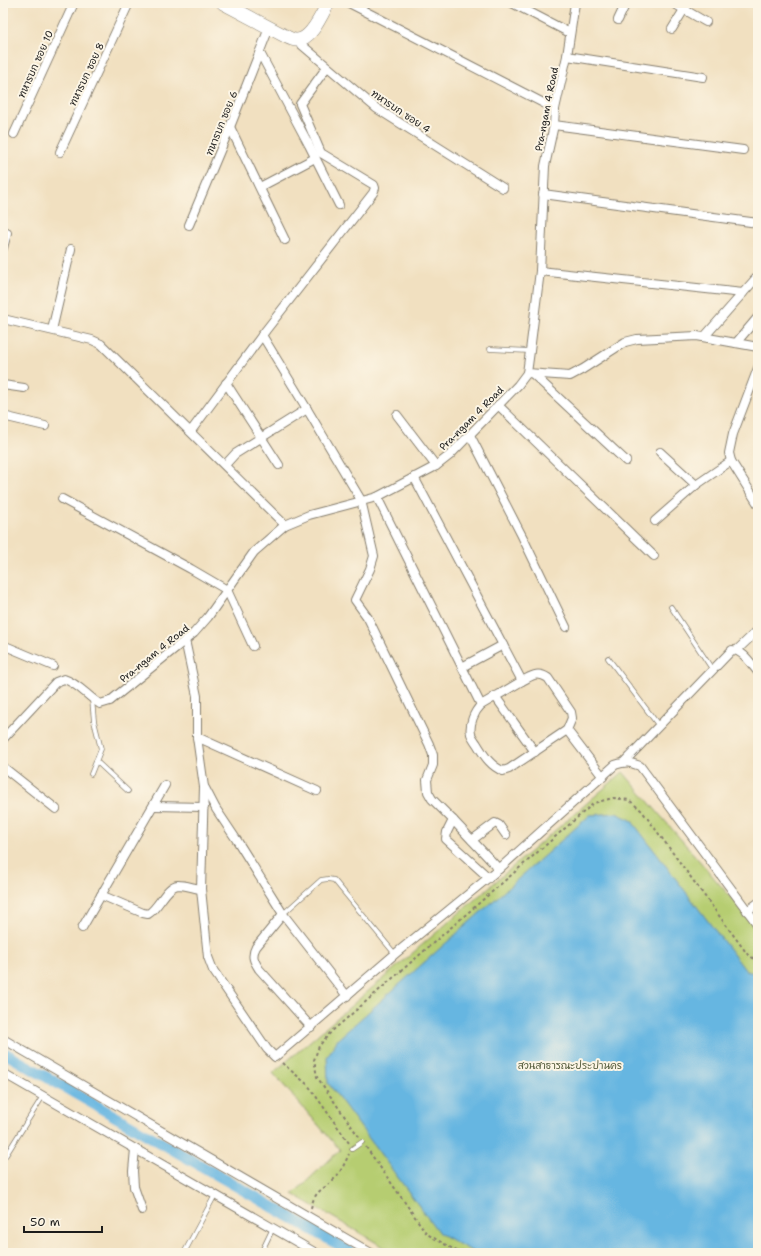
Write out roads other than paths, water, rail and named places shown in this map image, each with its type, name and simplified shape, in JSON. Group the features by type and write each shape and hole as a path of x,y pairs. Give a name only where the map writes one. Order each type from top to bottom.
{"main road":[{"path":"223,3 269,28 296,40 302,39 308,35 328,3"}],"street":[{"name":"ทหารบก ซอย 10","path":"14,134 74,3"},
{"name":"ทหารบก ซอย 8","path":"60,152 129,3"},
{"path":"348,3 556,110"},
{"path":"512,3 570,33"},
{"name":"Pra-ngam 4 Road","path":"92,700 100,704 110,701 194,633 208,617 254,552 285,525 309,515 377,497 436,466 450,455 530,374 530,352 540,271 545,166 567,56 574,3"},
{"path":"618,20 626,3"},
{"path":"673,3 686,6 706,22"},
{"path":"672,29 686,6"},
{"name":"ทหารบก ซอย 6","path":"189,224 230,127 269,28"},
{"name":"ทหารบก ซอย 4","path":"296,40 376,108 504,188"},
{"path":"260,53 339,205"},
{"path":"567,56 703,77"},
{"path":"191,431 262,336 360,212 375,188 374,185 322,153 300,104 327,67"},
{"path":"554,125 743,150"},
{"path":"230,127 285,240"},
{"path":"260,187 315,158"},
{"path":"543,194 758,223"},
{"path":"3,248 7,234"},
{"path":"52,330 71,249"},
{"path":"540,271 743,293"},
{"path":"705,336 758,276"},
{"path":"736,343 758,317"},
{"path":"3,319 92,340 100,344 191,431 285,525"},
{"path":"262,336 361,500 374,556 370,569 355,600 368,618 429,744 433,755 433,765 427,780 428,792 432,799 454,820 499,869"},
{"path":"530,374 570,376 625,342 637,339 705,336 758,347"},
{"path":"758,368 733,434 730,453 731,461 758,504"},
{"path":"530,374 626,461"},
{"path":"226,383 279,465"},
{"path":"3,384 24,388"},
{"path":"498,405 654,556"},
{"path":"225,466 235,454 307,409"},
{"path":"397,415 436,466"},
{"path":"3,416 45,426"},
{"path":"470,435 522,536 566,627"},
{"path":"660,452 696,485"},
{"path":"655,521 696,485 731,461"},
{"path":"414,478 522,681"},
{"path":"377,497 481,705"},
{"path":"62,499 192,568 227,590 253,646"},
{"path":"624,762 712,669 732,650 737,650 758,630"},
{"path":"185,640 197,696 198,737 204,787 201,889 208,957 213,970 267,1048 275,1057 395,954 489,878 615,765 624,762 640,766 758,925"},
{"path":"3,645 53,666"},
{"path":"462,667 503,645"},
{"path":"737,650 758,672"},
{"path":"534,674 542,674 548,678 570,712 572,718 567,730 509,769 503,771 493,766 487,760 471,735 474,714 481,705 495,696 534,674"},
{"path":"3,739 56,682 64,679 70,680 92,700"},
{"path":"495,696 535,752"},
{"path":"567,730 603,777"},
{"path":"198,737 317,791"},
{"path":"3,767 56,809"},
{"path":"82,928 165,785"},
{"path":"204,787 216,809 282,914 294,927 347,996"},
{"path":"154,806 204,807"},
{"path":"454,820 447,832 446,839 489,878"},
{"path":"472,840 495,822 506,835"},
{"path":"101,895 148,914 153,911 172,887 178,885 201,889"},
{"path":"748,910 758,903"},
{"path":"282,914 256,947 253,952 254,960 259,969 311,1027"},
{"path":"3,1039 371,1253"},
{"path":"3,1073 316,1253"},
{"path":"135,1149 133,1171 134,1187 142,1210"}],"lane":[{"path":"490,349 530,352"},
{"path":"671,607 712,669"},
{"path":"608,658 658,726"},
{"path":"91,774 101,749 94,721 92,700"},
{"path":"96,761 128,791"},
{"path":"282,914 321,880 334,880 395,954"},
{"path":"3,1158 43,1096"},
{"path":"352,1149 362,1142"},
{"path":"184,1253 215,1195"},
{"path":"261,1253 273,1228"}],"water":[{"name":"สวนสาธารณะประปานคร","path":"616,813 631,820 746,971 758,974 758,1253 475,1253 439,1233 328,1083 327,1057 338,1039 590,815"}],"waterway":[{"path":"3,1052 353,1253"}]}
